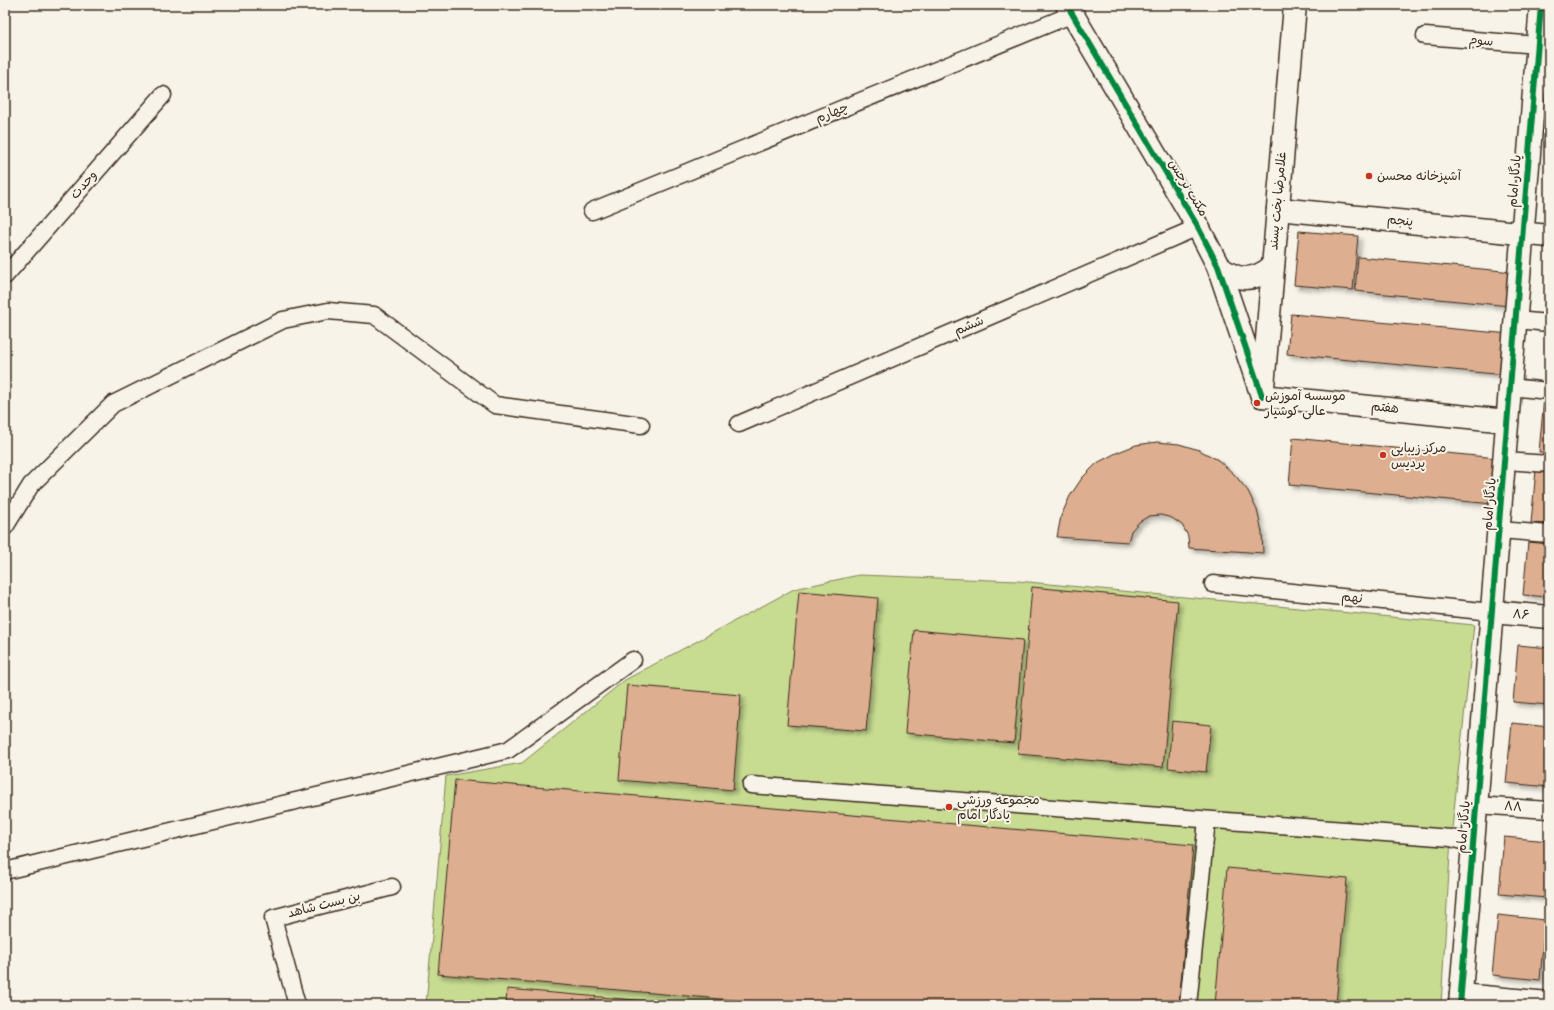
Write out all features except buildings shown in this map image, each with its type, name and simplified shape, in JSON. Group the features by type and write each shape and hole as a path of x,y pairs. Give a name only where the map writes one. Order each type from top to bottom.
{"street":[{"name":"غلامرضا بخت پسند","path":"1262,396 1295,5"},
{"name":"یادگار امام","path":"1461,1000 1522,233 1543,46 1541,5"},
{"name":"مکتب نرجس","path":"1070,10 1198,227 1218,266 1262,396"},
{"name":"پنجم","path":"1278,209 1549,236"},
{"path":"1218,266 1226,273 1246,279 1265,273 1273,266"},
{"name":"هفتم","path":"1262,396 1507,421"},
{"name":"۸۶","path":"1492,612 1549,617"},
{"path":"1461,1000 1549,1003"}],"lane":[{"name":"چهارم","path":"592,211 1070,10"},
{"name":"سوم","path":"1425,36 1543,46"},
{"name":"وحدت","path":"5,276 163,95"},
{"name":"ششم","path":"739,424 1198,227"},
{"path":"5,527 31,485 113,404 283,320 328,311 374,315 495,405 641,425"},
{"path":"1516,320 1549,323"},
{"path":"1510,387 1549,391"},
{"path":"1504,461 1549,464"},
{"path":"1498,530 1549,534"},
{"name":"نهم","path":"1213,584 1492,612"},
{"path":"5,871 508,750 634,660"},
{"path":"751,785 1452,838 1473,844"},
{"name":"۸۸","path":"1477,805 1549,810"},
{"path":"1188,1005 1207,820"},
{"name":"بن بست شاهد","path":"297,1005 273,918 392,887"}],"green space":[{"name":"مجموعه ورزشی یادگار امام","path":"859,575 1018,581 1474,625 1451,838 1441,1005 426,1005 446,776 522,763 625,680 794,589"}],"cycle path":[{"path":"1067,5 1198,227 1218,266 1262,396"},
{"path":"1460,1005 1541,5"}],"place":[{"name":"آشپزخانه محسن","path":"1369,176"},
{"name":"موسسه آموزش عالی کوشیار","path":"1257,403"},
{"name":"مرکز زیبایی پردیس","path":"1383,455"},
{"name":"مجموعه ورزشی یادگار امام","path":"949,807"}]}
